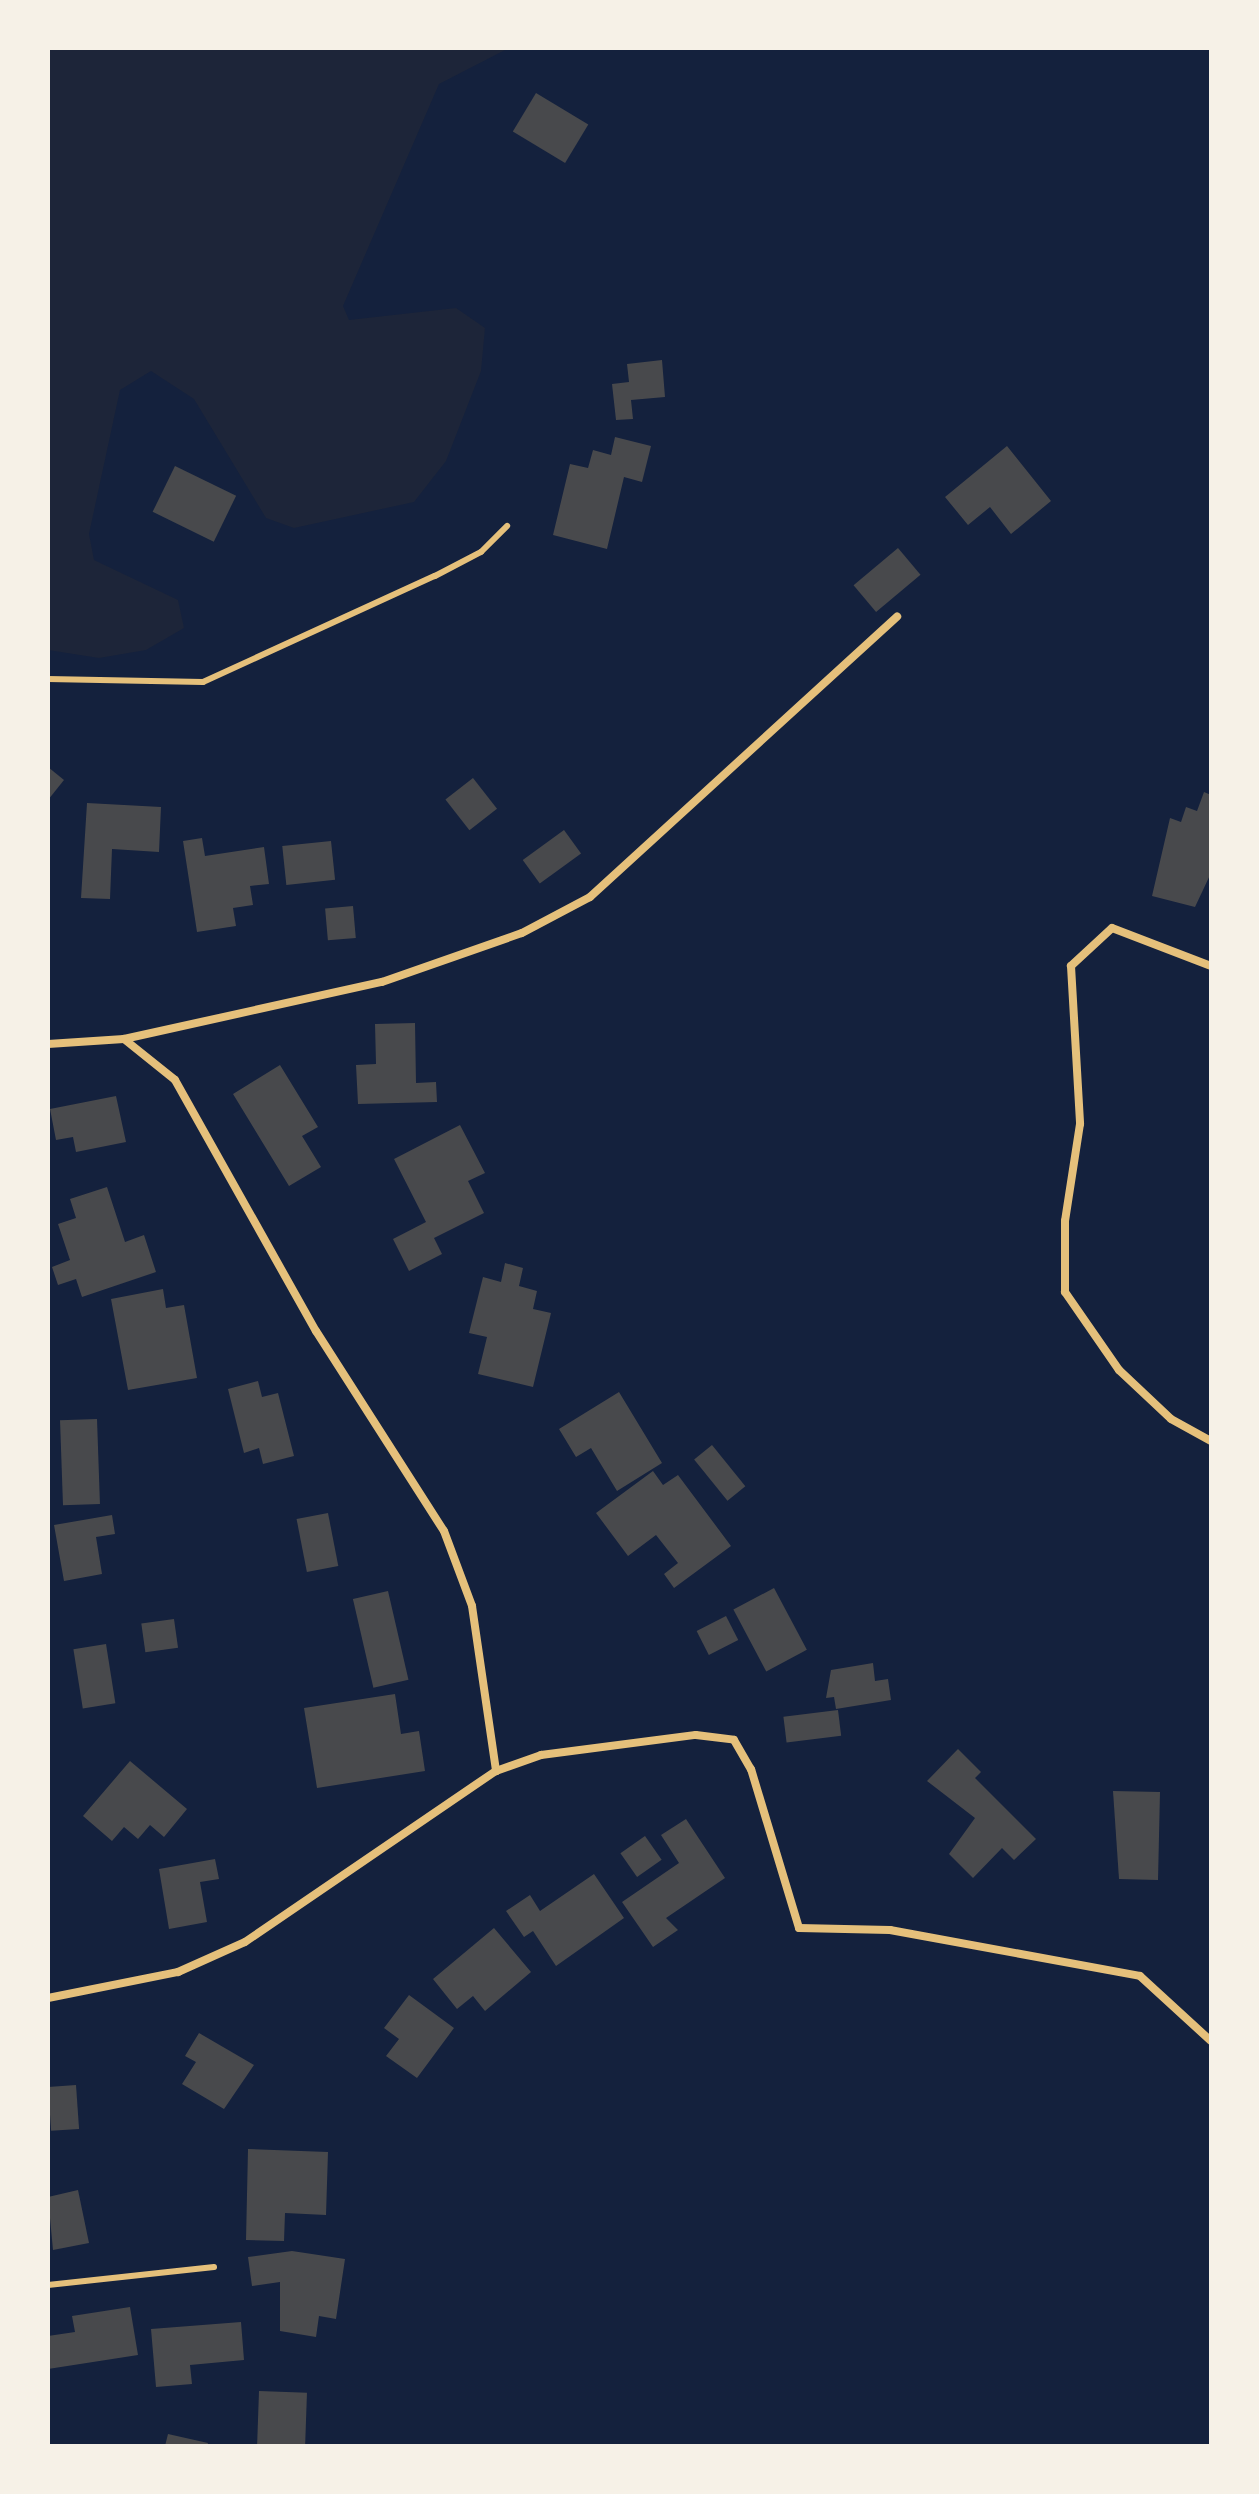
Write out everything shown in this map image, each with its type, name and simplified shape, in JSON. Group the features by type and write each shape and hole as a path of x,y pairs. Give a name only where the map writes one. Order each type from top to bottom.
{"street":[{"path":"48,1044 124,1039 428,969 590,897 897,617"},
{"path":"1211,966 1112,928 1071,966 1080,1124 1065,1221 1065,1292 1119,1370 1171,1419 1211,1441"},
{"path":"124,1039 175,1080 316,1331 444,1531 472,1606 496,1771"},
{"path":"48,1998 178,1972 245,1942 496,1771 607,1744 696,1735 734,1740 751,1769 790,1918 799,1928 890,1930 1140,1976 1211,2041"}],"lane":[{"path":"48,679 203,682 458,564 507,526"},
{"path":"48,2285 214,2267"}],"shaded area":[{"path":"48,48 509,48 439,84 343,306 349,320 456,308 485,328 481,371 446,461 414,502 294,528 266,518 194,399 151,371 120,390 89,534 94,560 178,600 184,628 146,650 99,658 48,650"}],"building":[{"path":"536,93 588,124 565,163 513,132"},
{"path":"662,360 665,397 631,400 633,419 616,420 612,384 629,382 627,364"},
{"path":"615,437 651,446 642,482 624,477 607,549 553,535 570,464 588,468 593,450 611,455"},
{"path":"1007,446 1051,501 1011,534 990,507 968,525 945,497"},
{"path":"175,466 236,496 214,542 153,512"},
{"path":"898,548 920,575 876,612 854,585"},
{"path":"48,767 64,780 48,800"},
{"path":"473,778 497,809 469,830 445,800"},
{"path":"1204,792 1211,795 1211,873 1195,907 1152,896 1170,818 1181,822 1186,807 1197,811"},
{"path":"87,803 161,807 159,852 112,849 110,899 81,898"},
{"path":"564,830 581,853 540,883 523,860"},
{"path":"202,838 205,856 264,847 269,884 250,886 253,905 233,908 236,926 197,932 183,841"},
{"path":"331,841 335,880 286,885 282,846"},
{"path":"353,906 356,938 328,940 325,908"},
{"path":"415,1023 416,1083 436,1082 437,1102 358,1104 356,1065 376,1064 375,1024"},
{"path":"280,1065 318,1127 302,1136 321,1167 289,1186 233,1094"},
{"path":"116,1096 126,1142 76,1152 73,1137 56,1140 50,1109"},
{"path":"460,1125 485,1173 468,1181 484,1213 434,1238 442,1254 409,1271 393,1239 426,1222 394,1159"},
{"path":"107,1187 125,1242 144,1235 156,1272 82,1297 76,1279 58,1285 52,1267 70,1260 58,1224 76,1218 70,1199"},
{"path":"505,1263 523,1268 519,1286 537,1291 533,1309 551,1313 533,1387 478,1374 487,1337 469,1333 483,1277 501,1282"},
{"path":"163,1289 166,1308 184,1305 197,1378 128,1390 111,1299"},
{"path":"258,1381 262,1397 278,1393 294,1456 263,1464 259,1448 244,1453 228,1389"},
{"path":"619,1392 662,1463 617,1491 591,1448 576,1457 559,1429"},
{"path":"97,1419 100,1504 63,1505 60,1420"},
{"path":"712,1445 745,1486 727,1501 694,1459"},
{"path":"653,1471 663,1485 678,1475 731,1546 674,1588 664,1574 678,1563 656,1535 628,1556 596,1513"},
{"path":"328,1513 338,1566 307,1572 297,1519"},
{"path":"112,1515 115,1534 96,1537 102,1574 64,1581 54,1525"},
{"path":"774,1588 807,1650 766,1671 733,1610"},
{"path":"388,1591 408,1680 373,1688 353,1599"},
{"path":"726,1616 738,1640 709,1655 697,1631"},
{"path":"174,1619 178,1648 145,1652 141,1624"},
{"path":"106,1644 115,1703 83,1708 73,1649"},
{"path":"873,1663 875,1681 888,1679 891,1700 836,1709 834,1697 826,1698 831,1670"},
{"path":"395,1694 401,1734 419,1731 425,1771 317,1788 304,1708"},
{"path":"838,1710 841,1736 787,1743 783,1717"},
{"path":"958,1749 981,1772 975,1778 1036,1839 1014,1860 1002,1848 973,1878 949,1854 975,1818 927,1781"},
{"path":"130,1761 187,1809 164,1837 150,1825 138,1839 124,1827 112,1841 83,1816"},
{"path":"1113,1791 1160,1792 1158,1880 1119,1879"},
{"path":"686,1819 725,1878 666,1918 678,1930 653,1947 622,1902 679,1863 661,1835"},
{"path":"645,1836 662,1860 637,1877 620,1853"},
{"path":"215,1859 219,1879 200,1882 207,1922 169,1929 159,1869"},
{"path":"594,1874 624,1918 556,1966 533,1931 524,1937 506,1911 530,1895 540,1911"},
{"path":"494,1928 531,1972 485,2011 473,1996 457,2009 433,1979"},
{"path":"409,1995 454,2028 417,2078 386,2056 399,2039 384,2028"},
{"path":"199,2033 254,2065 224,2109 182,2084 196,2062 185,2056"},
{"path":"76,2085 79,2129 51,2131 48,2087"},
{"path":"248,2149 328,2152 326,2215 285,2213 284,2241 246,2240"},
{"path":"78,2190 89,2243 53,2250 48,2197"},
{"path":"292,2251 345,2259 336,2319 319,2316 316,2337 280,2331 280,2282 252,2286 248,2257"},
{"path":"130,2307 138,2355 48,2369 48,2336 75,2332 72,2316"},
{"path":"241,2322 244,2360 190,2365 192,2384 156,2387 151,2329"},
{"path":"259,2391 307,2393 305,2446 257,2446"},
{"path":"168,2434 208,2443 207,2446 165,2446"}]}
